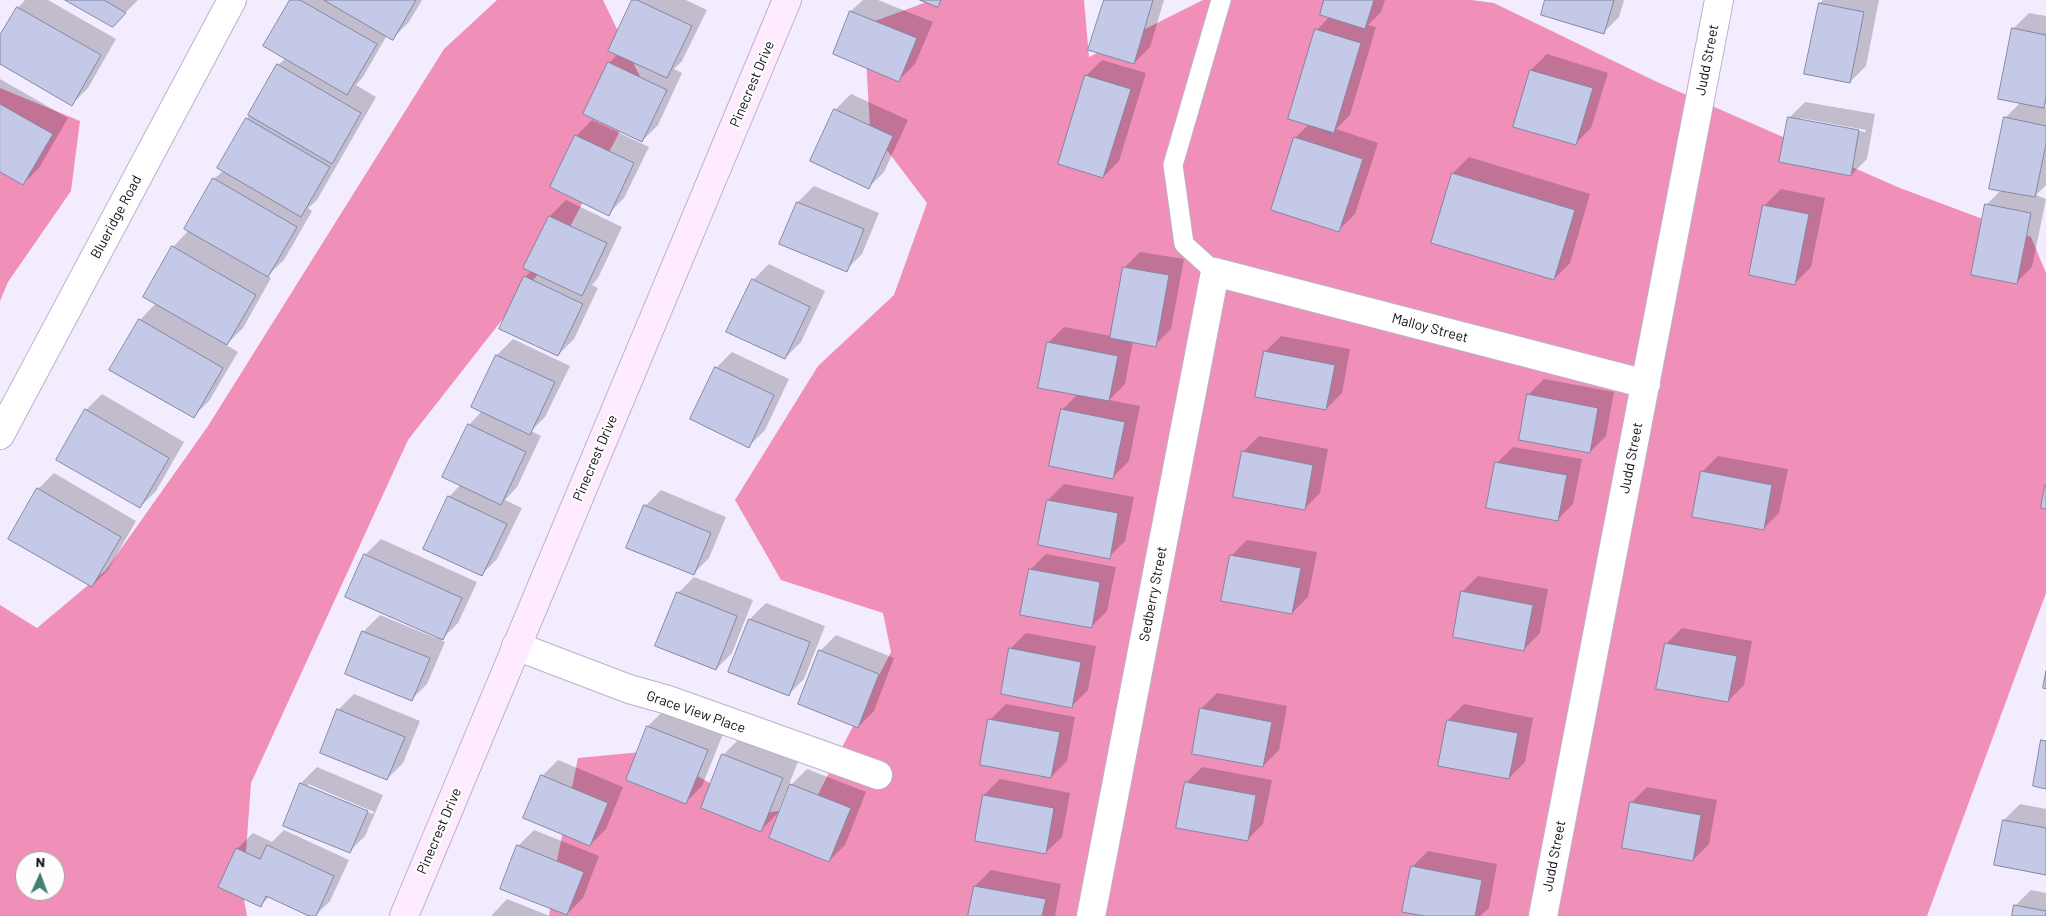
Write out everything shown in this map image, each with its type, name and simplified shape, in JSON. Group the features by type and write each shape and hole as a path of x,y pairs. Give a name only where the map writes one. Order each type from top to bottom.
{"street":[{"name":"Blueridge Road","path":"0,435 232,0"},
{"name":"Pinecrest Drive","path":"404,916 787,0"},
{"name":"Judd Street","path":"1543,916 1719,0"},
{"name":"Malloy Street","path":"1215,272 1646,384"},
{"name":"Sedberry Street","path":"1091,916 1215,272"},
{"name":"Grace View Place","path":"516,646 629,690 668,700 878,775"}],"lane":[{"path":"1215,272 1184,244 1173,165 1221,0"}],"shaded area":[{"path":"497,0 603,0 644,85 560,246 408,440 251,783 243,894 247,916 0,916 0,605 37,628 106,570 208,426 444,49"},
{"path":"925,0 1084,0 1089,57 1203,0 1471,0 1494,3 1657,82 1900,188 2031,237 2046,273 2046,593 1927,916 549,916 554,875 578,758 652,751 710,783 758,814 812,806 891,652 883,613 781,580 735,500 818,366 894,295 927,203 870,128 864,25 924,3"},
{"path":"0,88 80,121 71,191 8,282 0,301"}],"building":[{"path":"65,0 104,0 126,13 113,27"},
{"path":"290,0 300,0 377,44 347,95 263,46"},
{"path":"324,0 416,0 393,40"},
{"path":"632,0 637,0 692,26 667,78 608,51"},
{"path":"920,0 941,0 938,7"},
{"path":"1104,0 1153,0 1134,64 1088,50"},
{"path":"1324,0 1374,0 1365,29 1320,15"},
{"path":"1545,0 1614,0 1604,34 1541,15"},
{"path":"1819,3 1864,12 1850,83 1804,74"},
{"path":"17,7 101,55 72,106 0,64 0,35"},
{"path":"850,11 917,38 899,82 833,54"},
{"path":"2012,28 2046,35 2046,97 2044,108 1998,99"},
{"path":"1315,29 1361,43 1334,133 1288,119"},
{"path":"608,62 667,90 642,142 583,114"},
{"path":"277,64 361,113 332,164 248,115"},
{"path":"1530,70 1593,88 1576,145 1513,127"},
{"path":"1085,75 1131,89 1103,178 1058,164"},
{"path":"0,104 53,134 23,185 0,172"},
{"path":"834,109 893,136 869,189 810,161"},
{"path":"1788,117 1859,130 1851,176 1779,162"},
{"path":"2004,117 2046,126 2046,144 2035,197 1989,189"},
{"path":"246,118 330,167 301,217 217,168"},
{"path":"575,135 634,163 609,216 550,187"},
{"path":"1294,137 1363,159 1339,232 1271,210"},
{"path":"1452,173 1575,210 1554,280 1431,243"},
{"path":"213,178 297,227 268,277 184,229"},
{"path":"797,202 864,229 847,272 779,244"},
{"path":"1985,204 2031,213 2017,284 1971,275"},
{"path":"1763,205 1809,214 1795,285 1749,275"},
{"path":"549,216 607,243 582,296 523,268"},
{"path":"172,246 256,295 227,345 143,297"},
{"path":"1123,267 1169,275 1156,347 1110,338"},
{"path":"524,276 583,304 558,356 499,329"},
{"path":"752,279 810,307 785,359 726,332"},
{"path":"139,319 223,368 194,418 109,370"},
{"path":"1047,342 1118,356 1109,401 1038,388"},
{"path":"1264,351 1335,365 1326,410 1255,397"},
{"path":"496,355 555,382 530,435 471,407"},
{"path":"715,367 774,395 749,448 690,419"},
{"path":"1527,394 1598,408 1590,453 1519,440"},
{"path":"85,409 169,458 140,508 56,460"},
{"path":"1061,409 1125,422 1113,479 1049,466"},
{"path":"468,424 526,452 501,505 442,477"},
{"path":"1242,451 1313,465 1305,510 1233,497"},
{"path":"1495,462 1567,475 1558,521 1486,508"},
{"path":"1701,471 1772,485 1764,530 1692,517"},
{"path":"2046,485 2046,509 2041,508"},
{"path":"37,488 121,537 92,587 8,539"},
{"path":"448,496 507,524 482,576 423,549"},
{"path":"1047,500 1118,513 1110,559 1038,545"},
{"path":"644,505 711,533 694,575 626,548"},
{"path":"364,554 462,598 443,640 345,597"},
{"path":"1230,555 1301,568 1292,614 1221,601"},
{"path":"1029,569 1100,582 1092,628 1020,615"},
{"path":"1461,591 1533,605 1524,651 1453,637"},
{"path":"677,592 737,616 716,670 655,646"},
{"path":"749,619 810,642 789,696 728,672"},
{"path":"362,631 430,658 412,701 345,674"},
{"path":"1665,643 1737,656 1728,702 1656,689"},
{"path":"1009,648 1081,662 1072,708 1001,694"},
{"path":"819,650 879,674 858,728 798,704"},
{"path":"2046,671 2046,689 2043,688"},
{"path":"1200,708 1272,722 1263,767 1192,754"},
{"path":"337,709 405,737 387,780 320,753"},
{"path":"988,719 1060,732 1051,778 980,765"},
{"path":"1447,720 1518,733 1509,779 1438,766"},
{"path":"647,726 708,750 686,804 626,780"},
{"path":"2041,740 2046,741 2046,789 2033,786"},
{"path":"722,754 783,778 761,832 701,808"},
{"path":"541,775 608,803 590,846 523,818"},
{"path":"1185,782 1256,795 1248,841 1176,828"},
{"path":"300,783 368,811 350,853 283,826"},
{"path":"790,784 851,808 829,862 769,838"},
{"path":"983,795 1054,808 1046,854 975,841"},
{"path":"1630,802 1701,815 1693,861 1622,848"},
{"path":"2003,820 2046,828 2046,875 1994,865"},
{"path":"267,845 334,876 316,916 309,916 266,896 261,907 218,887 236,848 260,859"},
{"path":"517,845 584,872 567,915 500,889"},
{"path":"1411,866 1482,880 1475,916 1424,916 1402,912"},
{"path":"974,886 1046,899 1042,916 968,916"},
{"path":"2014,905 2046,911 2046,916 2012,916"}]}
